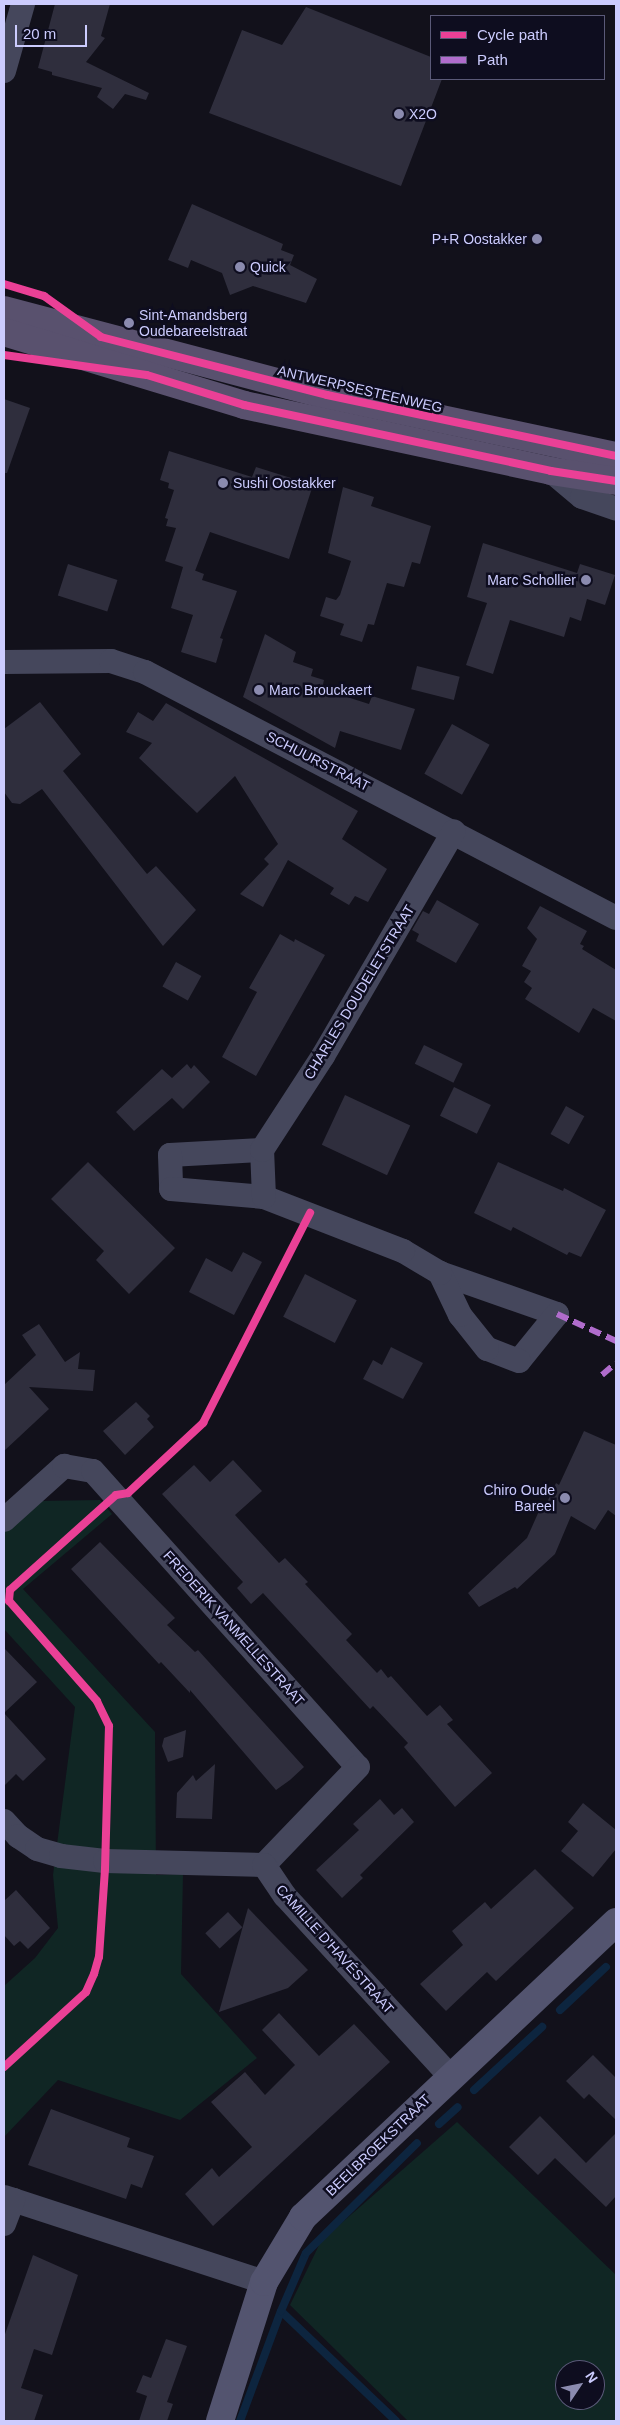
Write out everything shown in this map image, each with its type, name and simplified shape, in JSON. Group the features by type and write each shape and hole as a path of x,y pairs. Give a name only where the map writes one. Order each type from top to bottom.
{"main road":[{"name":"ANTWERPSESTEENWEG","path":"4,310 319,393 616,456"},
{"path":"4,332 244,405 551,471 616,480"}],"street":[{"path":"4,71 23,4"},
{"path":"551,471 582,497 616,509"},
{"name":"SCHUURSTRAAT","path":"4,662 111,661 145,672 454,831 616,918"},
{"name":"CHARLES DOUDELETSTRAAT","path":"262,1150 323,1056 454,831"},
{"path":"264,1197 262,1150 170,1155 171,1189 264,1197 403,1251 440,1273 557,1314 519,1361 487,1349 460,1314 440,1273"},
{"name":"FREDERIK VANMELLESTRAAT","path":"4,1520 64,1466 93,1471 358,1767 264,1865"},
{"path":"4,1821 18,1836 37,1849 61,1856 105,1861 264,1865"},
{"name":"CAMILLE D'HAVÉSTRAAT","path":"264,1865 285,1896 450,2076"},
{"name":"BEELBROEKSTRAAT","path":"220,2421 264,2282 303,2217 450,2076 616,1922"},
{"path":"4,2224 8,2198 264,2282"}],"green space":[{"path":"100,1500 112,1514 23,1589 155,1732 156,1875 183,1874 181,1974 257,2058 180,2120 58,2080 4,2137 4,1986 35,1958 58,1928 53,1875 75,1707 4,1629 4,1528 40,1501"},
{"path":"457,2122 616,2275 616,2421 408,2421 290,2305 321,2241"}],"building":[{"path":"55,4 110,4 101,36 105,38 86,62 149,93 146,100 125,94 113,109 97,97 102,88 52,75 52,72 38,68"},
{"path":"306,7 430,57 430,80 442,80 401,186 209,113 242,30 282,45"},
{"path":"192,204 283,244 281,250 294,255 290,265 317,279 306,303 253,286 230,295 222,273 191,260 188,268 168,260"},
{"path":"4,399 30,408 7,473 4,473"},
{"path":"169,451 252,477 256,467 313,485 289,559 210,532 195,571 204,574 202,580 237,591 220,638 223,639 216,663 181,652 193,615 171,608 183,567 165,561 176,528 166,526 168,519 165,518 174,490 168,488 169,483 160,480"},
{"path":"343,487 374,497 371,506 431,526 420,564 412,562 404,587 387,583 374,625 368,624 362,642 340,635 344,624 320,616 326,597 336,600 340,595 351,561 328,553"},
{"path":"483,543 577,573 580,564 615,575 605,605 587,599 581,621 570,617 564,637 510,620 493,674 466,665 487,603 467,597"},
{"path":"68,564 117,580 107,611 58,595"},
{"path":"265,634 296,652 293,662 313,669 311,676 324,680 322,689 369,704 372,696 415,709 401,750 340,731 335,748 243,697"},
{"path":"417,666 460,677 454,700 411,689"},
{"path":"40,702 81,754 63,771 147,874 156,866 196,910 163,946 42,789 20,804 12,803 4,792 4,729"},
{"path":"166,703 358,811 342,839 387,869 368,902 355,896 349,905 330,894 334,888 288,860 263,907 240,894 269,864 264,859 278,844 235,776 197,813 139,758 152,743 126,732 138,712 153,721"},
{"path":"452,724 490,745 462,795 424,774"},
{"path":"437,900 479,924 456,963 416,941 419,934 412,930 423,911 429,914"},
{"path":"540,906 587,931 580,944 584,946 582,949 616,970 616,1021 593,1008 579,1033 525,999 532,988 524,982 531,971 522,966 537,939 527,928"},
{"path":"280,934 294,942 295,939 325,955 256,1076 222,1057 257,992 249,988"},
{"path":"176,962 201,976 188,1001 162,986"},
{"path":"424,1045 463,1064 453,1083 415,1064"},
{"path":"187,1064 191,1069 194,1065 210,1082 183,1109 172,1098 134,1131 116,1112 162,1069 172,1078"},
{"path":"454,1087 491,1105 477,1134 440,1116"},
{"path":"345,1095 410,1125 387,1175 322,1145"},
{"path":"566,1106 584,1116 569,1144 550,1134"},
{"path":"88,1162 175,1248 129,1294 96,1260 104,1251 51,1199"},
{"path":"498,1162 563,1191 564,1188 606,1210 581,1257 569,1252 567,1255 513,1227 511,1231 474,1213"},
{"path":"243,1252 262,1262 234,1315 189,1292 206,1258 232,1272"},
{"path":"305,1274 357,1300 335,1343 283,1317"},
{"path":"39,1324 65,1362 80,1352 78,1369 95,1370 93,1391 29,1387 49,1409 4,1451 4,1385 36,1355 22,1335"},
{"path":"391,1347 423,1363 403,1399 363,1379 373,1360 382,1365"},
{"path":"136,1402 150,1416 147,1419 154,1427 125,1455 103,1431"},
{"name":"Chiro Oude Bareel","path":"584,1431 616,1445 616,1516 608,1510 595,1530 571,1516 555,1554 517,1589 515,1587 479,1607 468,1593 527,1538 539,1511 542,1513 556,1483 559,1485"},
{"path":"233,1460 262,1491 235,1515 279,1563 285,1558 308,1582 305,1584 352,1634 346,1640 377,1673 381,1669 388,1678 391,1676 427,1716 440,1705 453,1720 447,1724 492,1773 455,1807 404,1747 408,1743 373,1706 370,1709 263,1593 251,1604 237,1588 243,1582 162,1494 194,1465 210,1482"},
{"path":"100,1542 175,1618 167,1625 195,1652 198,1650 304,1767 290,1780 276,1790 190,1690 190,1693 161,1662 159,1664 71,1569"},
{"path":"4,1648 37,1682 4,1713"},
{"path":"4,1713 46,1759 23,1781 16,1774 4,1786"},
{"path":"186,1730 183,1757 168,1762 162,1746 164,1738"},
{"path":"215,1764 212,1819 176,1818 177,1793 193,1775 196,1781"},
{"path":"380,1799 394,1815 402,1808 414,1822 360,1875 363,1878 342,1898 316,1870 359,1830 353,1824"},
{"path":"583,1803 616,1830 616,1849 593,1877 561,1851 578,1831 568,1822"},
{"path":"535,1869 574,1908 496,1981 487,1972 446,2011 420,1984 463,1945 452,1931 485,1902 491,1909"},
{"path":"16,1890 50,1928 28,1949 20,1941 14,1946 4,1935 4,1901"},
{"path":"248,1908 308,1970 288,1988 219,2012"},
{"path":"228,1912 242,1927 220,1949 205,1933"},
{"path":"279,2013 319,2056 354,2024 390,2062 213,2226 185,2194 212,2168 219,2177 252,2147 211,2102 245,2072 265,2095 295,2065 262,2030"},
{"path":"593,2055 616,2078 616,2120 589,2094 584,2099 566,2081"},
{"path":"51,2109 130,2138 127,2147 154,2156 142,2188 131,2184 126,2199 28,2165"},
{"path":"540,2116 586,2163 616,2133 616,2196 606,2207 555,2158 538,2175 509,2147"},
{"path":"33,2255 78,2275 52,2355 34,2349 21,2388 43,2395 34,2421 4,2421 4,2337"},
{"path":"166,2339 187,2346 167,2402 173,2404 167,2421 139,2421 147,2396 136,2392 143,2375 151,2378"}],"waterway":[{"path":"560,2010 606,1967"},
{"path":"474,2090 542,2027"},
{"path":"439,2124 458,2107"},
{"path":"396,2421 281,2311 306,2253 417,2143"},
{"path":"240,2421 281,2311"}],"marked path":[{"path":"557,1314 616,1341"},
{"path":"602,1375 616,1363"}],"cycle path":[{"path":"4,284 44,296 101,337 327,395 616,456"},
{"path":"4,355 147,375 244,405 551,471 616,481"},
{"path":"4,2067 86,1992 94,1974 99,1957 105,1869 109,1726 97,1701 9,1601 10,1590 116,1495 128,1493 203,1423 310,1213"}],"place":[{"name":"X2O","path":"399,114"},
{"name":"P+R Oostakker","path":"537,239"},
{"name":"Quick","path":"240,267"},
{"name":"Sint-Amandsberg Oudebareelstraat","path":"129,323"},
{"name":"Sushi Oostakker","path":"223,483"},
{"name":"Marc Schollier","path":"586,580"},
{"name":"Marc Brouckaert","path":"259,690"},
{"name":"Chiro Oude Bareel","path":"565,1498"}]}
